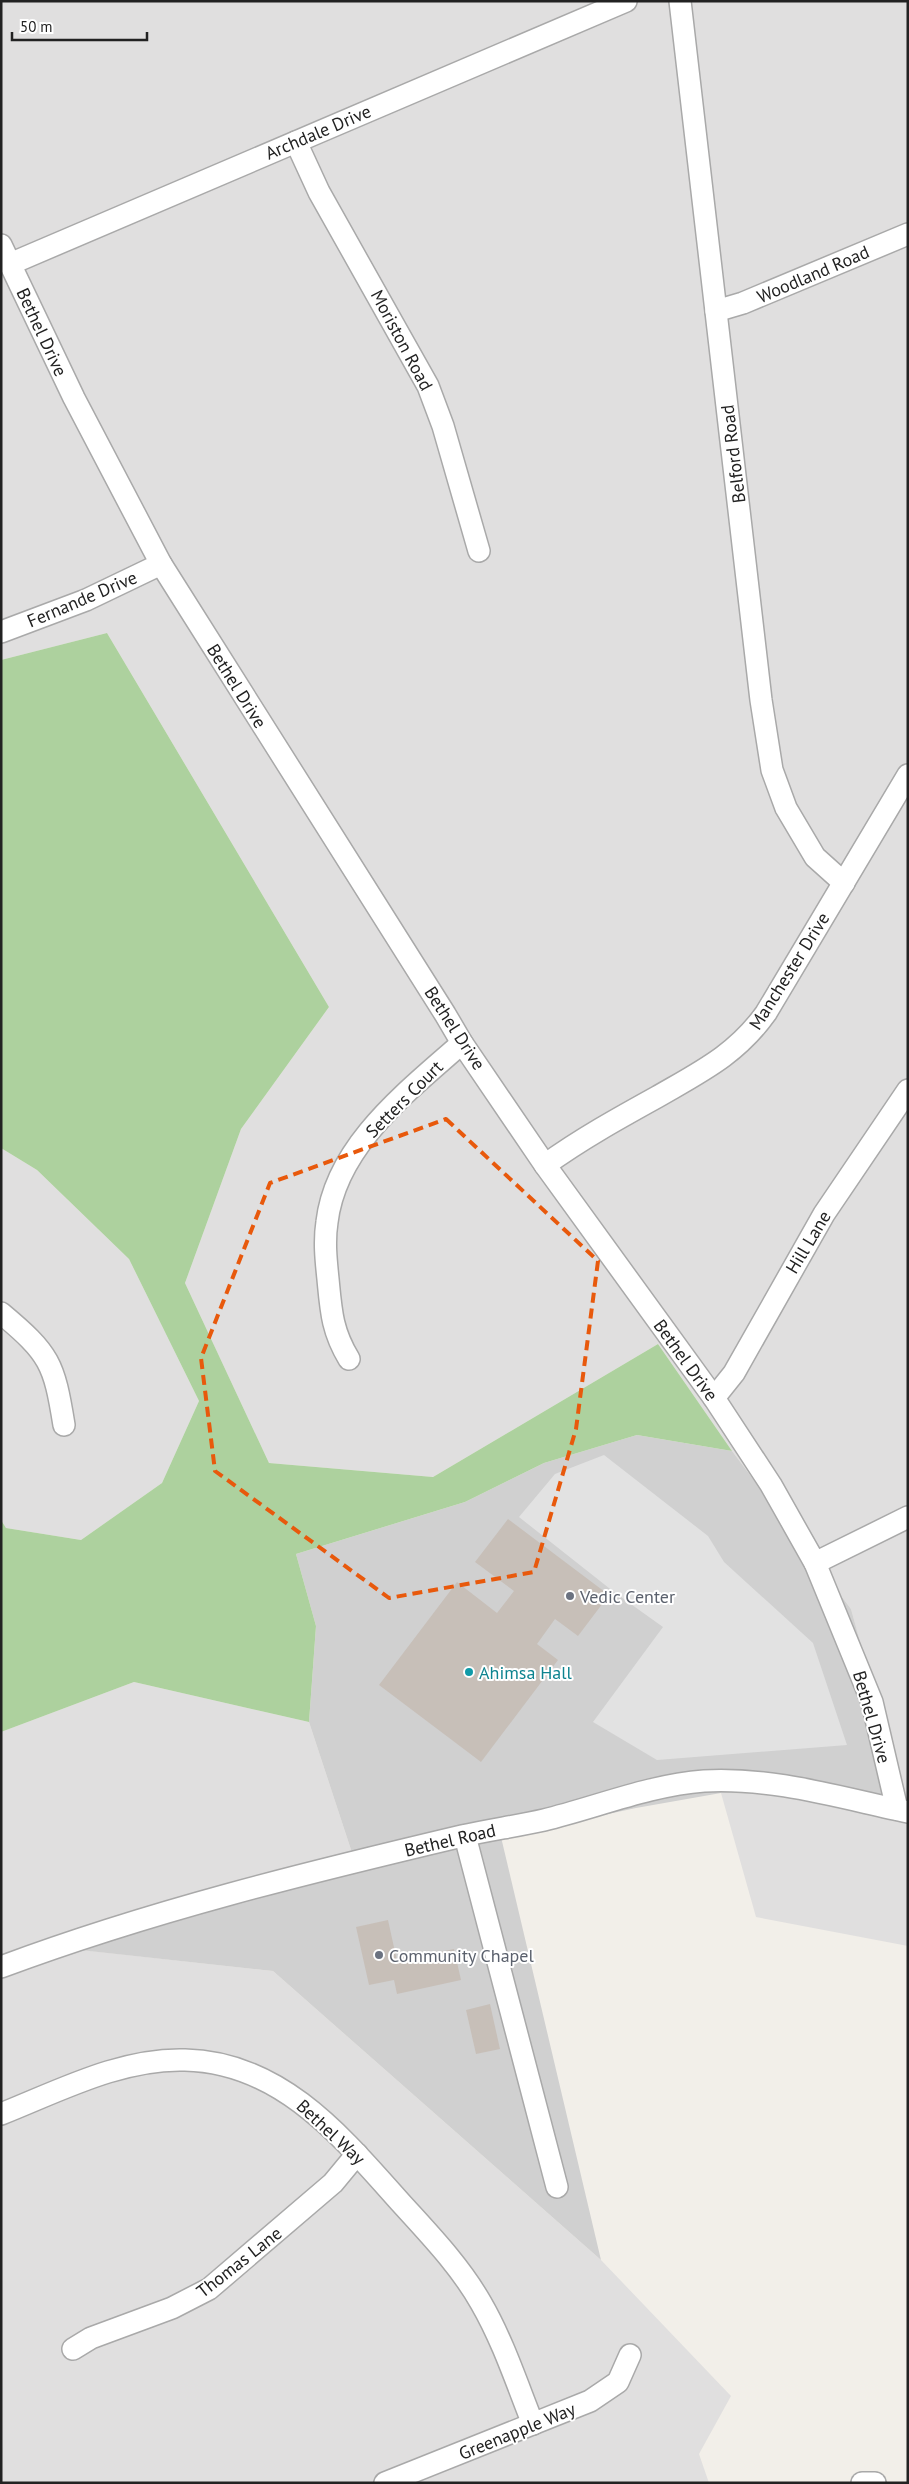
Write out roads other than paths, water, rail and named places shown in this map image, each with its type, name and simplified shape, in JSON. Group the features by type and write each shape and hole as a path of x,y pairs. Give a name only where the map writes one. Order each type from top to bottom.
{"street":[{"name":"Archdale Drive","path":"10,264 626,1"},
{"name":"Belford Road","path":"680,1 761,700 772,770 786,808 815,857 844,883"},
{"name":"Moriston Road","path":"296,142 320,192 428,386 443,426 479,551"},
{"name":"Woodland Road","path":"716,311 743,303 908,234"},
{"name":"Bethel Drive","path":"1,245 74,398 161,564 446,1014 462,1043 545,1165 714,1398 771,1485 815,1563 872,1702 902,1810"},
{"name":"Fernande Drive","path":"1,632 86,600 161,564"},
{"name":"Manchester Drive","path":"545,1165 576,1142 714,1065 740,1044 766,1013 908,775"},
{"name":"Setters Court","path":"349,1359 338,1340 331,1319 325,1249 327,1220 332,1199 351,1158 373,1126 400,1098 462,1043"},
{"name":"Hill Lane","path":"714,1398 734,1373 824,1214 908,1090"},
{"path":"1,1313 40,1347 51,1366 58,1386 64,1426"},
{"path":"815,1563 908,1517"},
{"name":"Bethel Road","path":"1,1967 75,1940 225,1895 465,1836 545,1820 669,1786 703,1781 740,1781 787,1786 902,1810"},
{"path":"465,1836 557,2187"},
{"name":"Bethel Way","path":"1,2114 110,2071 152,2062 196,2061 234,2068 278,2087 318,2115 357,2154 452,2260 481,2303 500,2340 533,2424"},
{"name":"Thomas Lane","path":"72,2349 91,2338 172,2308 209,2289 333,2183 357,2154"},
{"name":"Greenapple Way","path":"385,2483 590,2402 618,2382 630,2355"},
{"path":"862,2483 875,2483"}],"place":[{"name":"Vedic Center","path":"570,1596"},
{"name":"Ahimsa Hall","path":"469,1672"},
{"name":"Community Chapel","path":"379,1955"}]}
